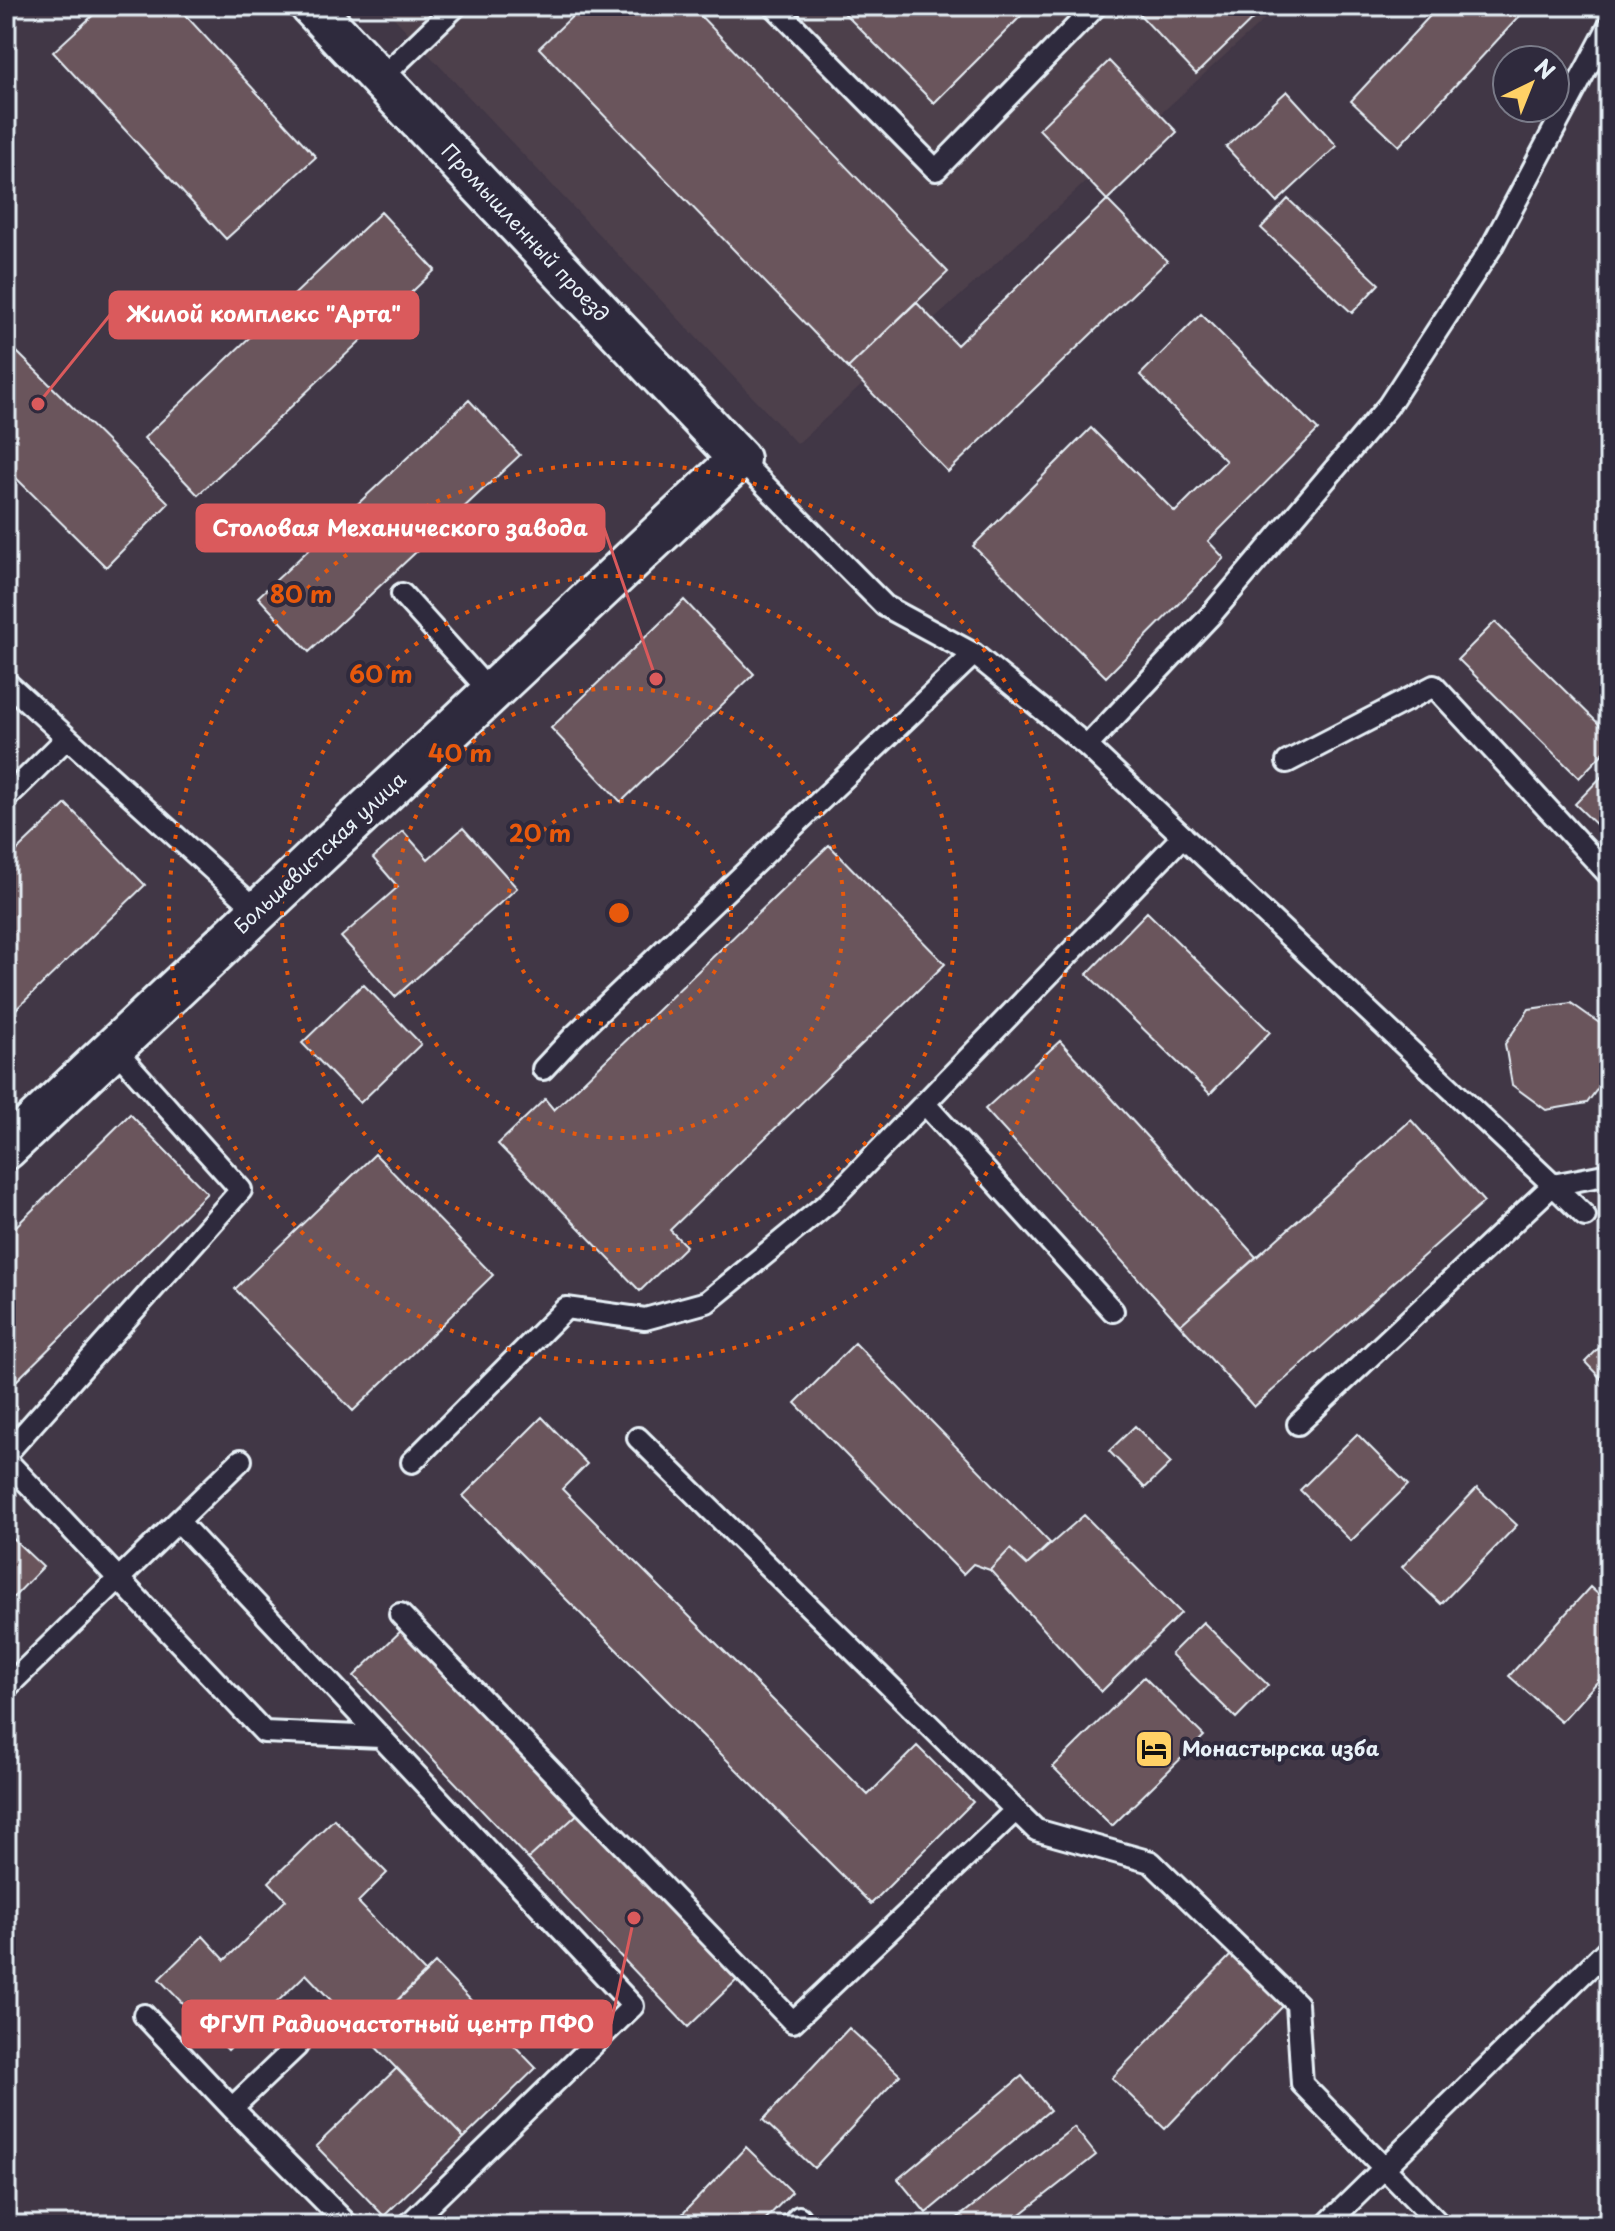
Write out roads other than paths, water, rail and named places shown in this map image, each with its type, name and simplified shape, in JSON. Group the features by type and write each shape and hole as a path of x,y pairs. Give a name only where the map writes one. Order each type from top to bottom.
{"street":[{"name":"Промышленный проезд","path":"311,6 739,459"},
{"name":"Большевистская улица","path":"6,1149 739,459"}],"lane":[{"path":"380,79 456,6"},
{"path":"774,6 936,170 1096,6"},
{"path":"1087,746 1210,616 1388,406 1491,248 1609,26"},
{"path":"739,459 885,606 974,654 1087,746 1585,1216"},
{"path":"402,594 491,693"},
{"path":"543,1069 974,654"},
{"path":"6,682 258,911"},
{"path":"1287,762 1434,686 1609,875"},
{"path":"6,798 67,738"},
{"path":"412,1462 566,1308 645,1319 707,1302 829,1202 1183,836"},
{"path":"6,1454 241,1190 114,1048"},
{"path":"924,1103 1113,1311"},
{"path":"1298,1424 1553,1185 1609,1174"},
{"path":"638,1438 1036,1830 1151,1862 1297,2004 1302,2084 1440,2225"},
{"path":"6,1460 264,1732 381,1737"},
{"path":"6,1688 241,1460"},
{"path":"178,1521 633,2006 408,2225"},
{"path":"400,1614 793,2022 1016,1810"},
{"path":"1326,2225 1609,1948"},
{"path":"144,2015 348,2225"},
{"path":"232,2108 297,2046"}],"place":[{"name":"Жилой комплекс \"Арта\"","path":"38,404"},
{"name":"Столовая Механического завода","path":"656,679"},
{"name":"Монастырска изба","path":"1154,1749"},
{"name":"ФГУП Радиочастотный центр ПФО","path":"634,1918"}]}
